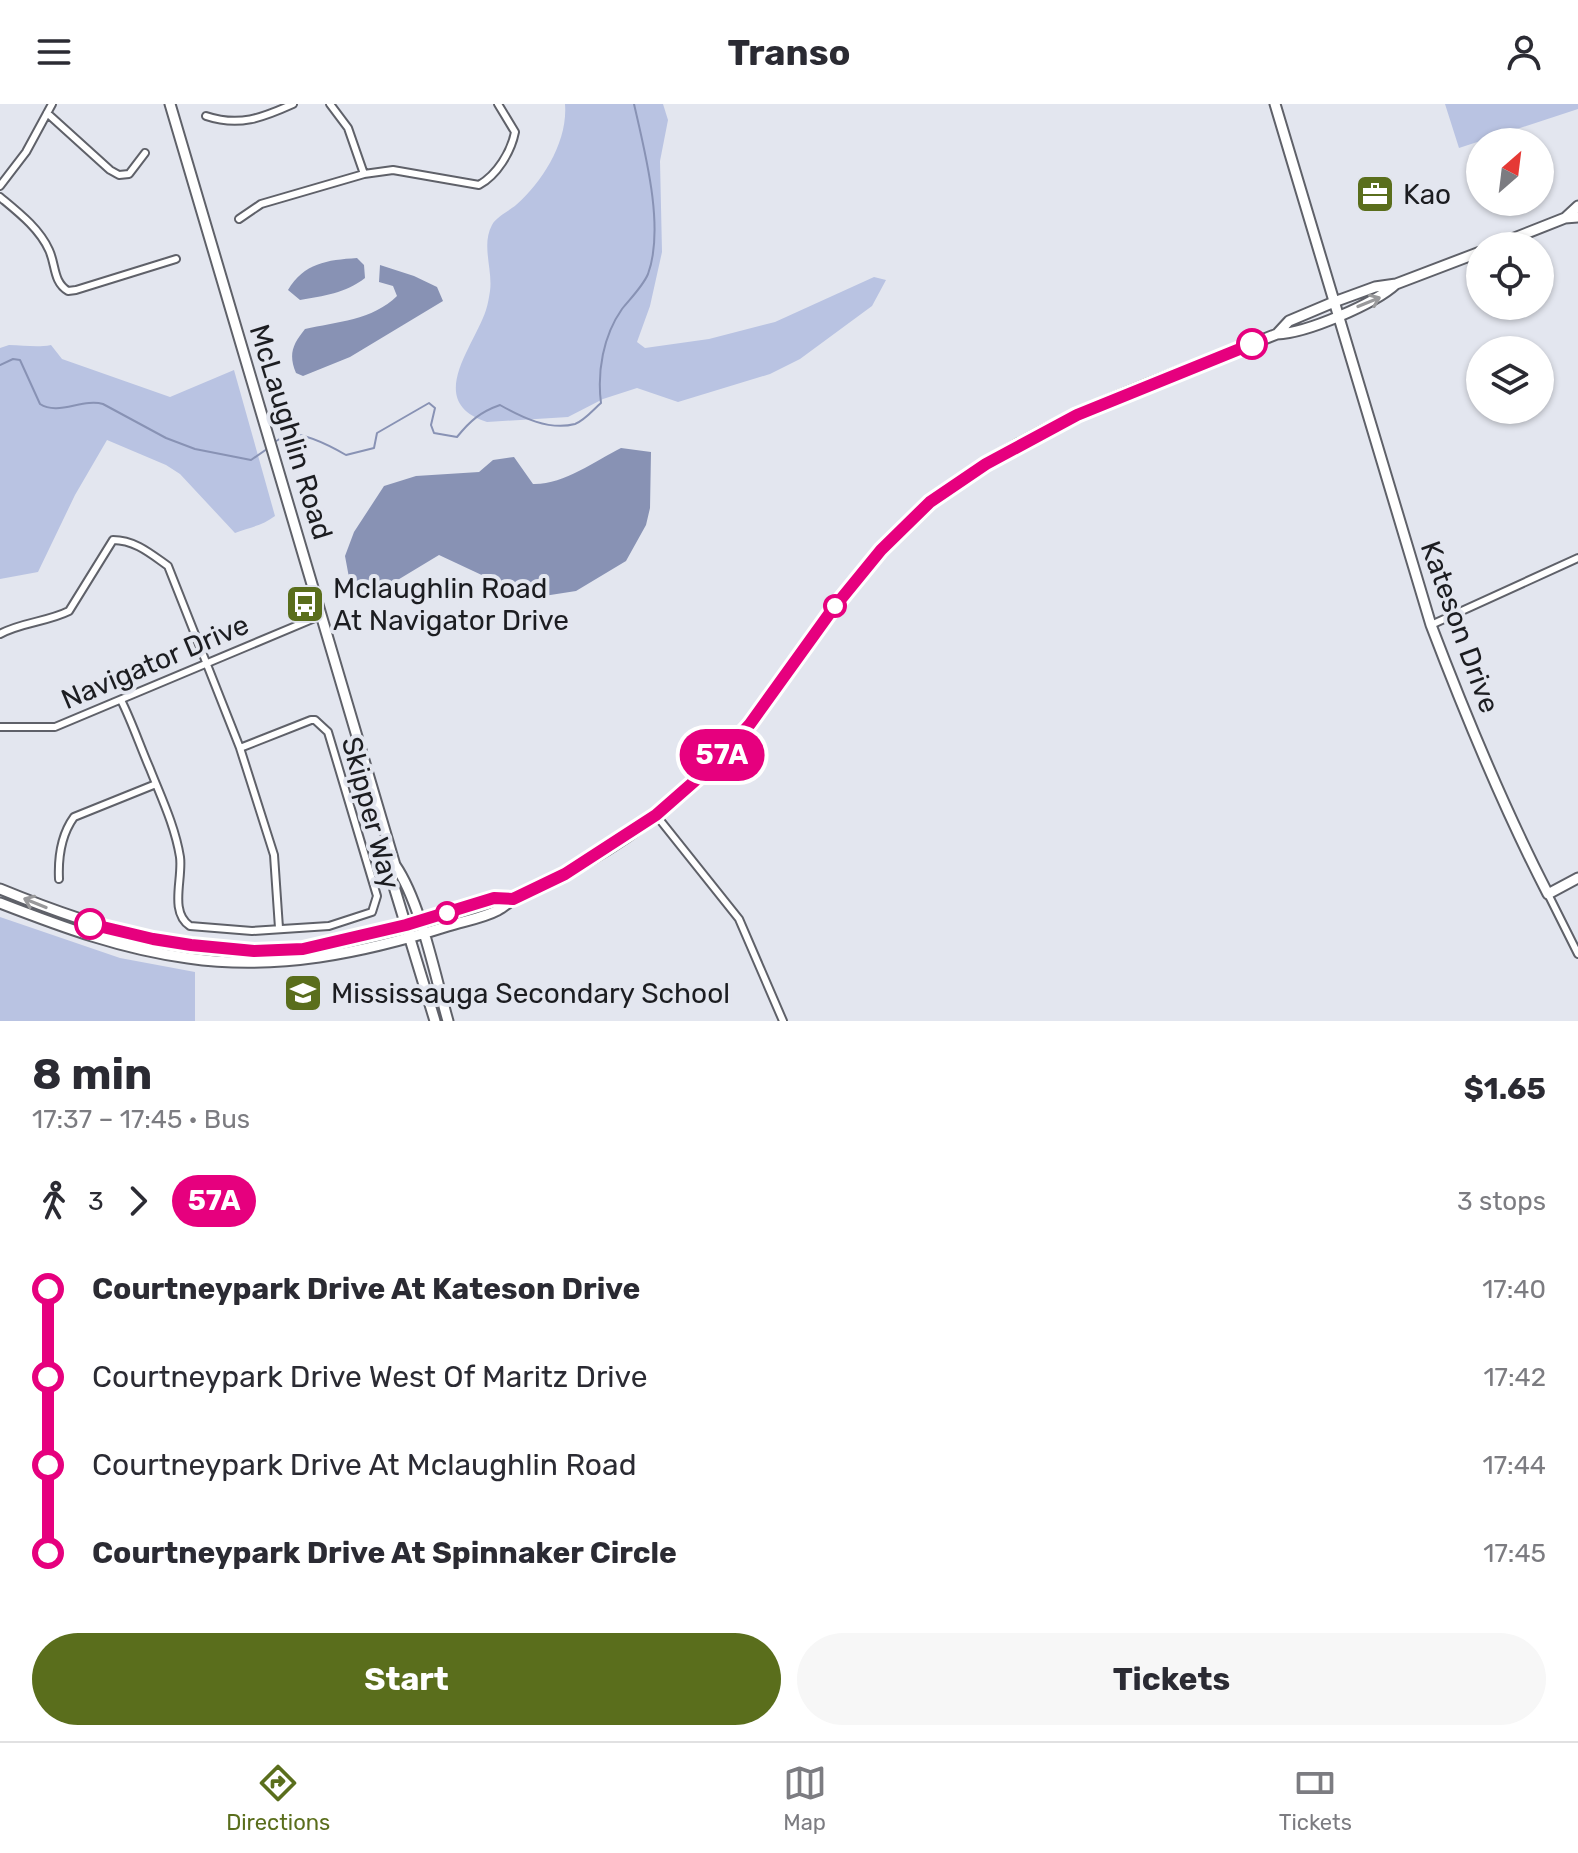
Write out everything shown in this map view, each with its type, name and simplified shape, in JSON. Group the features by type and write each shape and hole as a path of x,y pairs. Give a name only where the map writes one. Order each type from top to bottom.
{"main road":[{"name":"McLaughlin Road","path":"170,104 395,865 419,922 448,1021"},
{"name":"Kateson Drive","path":"1275,104 1431,625 1508,815 1548,894"},
{"path":"1565,218 1578,206"},
{"path":"1530,232 1565,218 1578,217"},
{"path":"1277,334 1289,321 1334,302 1375,287 1396,284 1466,257"},
{"path":"0,903 84,935 132,948 189,959 279,962 335,956 410,938 497,911 513,899 565,874 656,815 713,765 750,724 832,610 881,550 930,502 986,464 1077,415 1277,334 1293,333 1382,297 1396,284"},
{"name":"McLaughlin Road","path":"395,865 392,880 435,1021"},
{"path":"1548,894 1578,878"},
{"path":"0,889 90,924 153,939 254,951 303,949 419,922 494,898 513,899"},
{"path":"189,959 191,945"}],"street":[{"path":"0,186 26,152 52,104"},
{"path":"206,116 226,123 246,121 293,104"},
{"path":"330,104 348,128 364,174"},
{"path":"239,219 261,204 364,174 393,170 479,185 489,179 513,146 515,132 498,104"},
{"path":"47,113 119,175 129,174 145,153"},
{"path":"0,197 40,235 49,250 57,281 68,291 176,259"},
{"path":"0,634 69,611 113,540 124,540 144,548 168,566 240,748 274,855 279,928"},
{"path":"1431,625 1578,558"},
{"name":"Navigator Drive","path":"0,728 55,727 322,615"},
{"name":"Skipper Way","path":"121,700 166,806 179,854 178,910 182,921 190,926 252,931 329,926 372,912 377,896 328,732 311,720 240,748"},
{"path":"0,720 0,728"},
{"path":"59,879 58,856 68,825 74,817 156,784"},
{"path":"656,815 739,919 783,1021"},
{"name":"Kateson Drive","path":"1548,894 1578,954"}],"shaded area":[{"path":"565,104 663,104 668,120 660,161 662,252 650,306 637,342 645,348 709,339 775,322 874,277 886,280 872,306 800,359 770,374 678,402 637,388 603,399 568,417 487,422 468,413 459,401 456,388 464,356 488,303 489,233 494,222 526,195 552,159 562,132"},
{"path":"1445,104 1578,104 1578,109 1520,128 1466,128 1466,146 1459,148"},
{"path":"357,258 364,265 365,278 350,287 300,300 288,290 301,274 317,265"},
{"path":"380,265 437,287 443,301 350,357 303,376 296,373 293,350 305,329 366,315 397,296 393,286 379,282"},
{"path":"9,345 51,345 62,359 170,397 234,370 275,516 235,533 180,474 107,440 75,495 38,572 0,579 0,348"},
{"path":"621,448 651,452 650,508 646,525 626,561 576,591 531,598 439,555 391,584 367,590 353,599 345,556 354,532 384,486 416,476 479,472 493,460 514,457 533,484 544,483 567,476"},
{"path":"0,917 120,958 195,972 195,1021 0,1021"}],"waterway":[{"path":"274,442 293,434 317,440 346,455 374,448 377,433 429,403 435,408 431,425 434,433 457,437 476,418 500,405 526,418 555,426 575,424 589,415 601,403 601,367 610,331 622,309 646,279 653,255 652,190 634,104"},
{"path":"0,365 13,359 20,360 40,404 47,407 103,404 166,438 195,449 251,460 267,449"}],"bus line":[{"name":"57A","path":"90,924 191,945 254,951 303,949 406,925 494,898 513,899 565,874 656,815 713,765 750,724 832,610 881,550 930,502 1028,439 1113,399 1252,344"}],"place":[{"name":"Kao","path":"1375,194"},
{"name":"Mclaughlin Road At Navigator Drive","path":"305,604"},
{"name":"Mississauga Secondary School","path":"303,993"}]}
